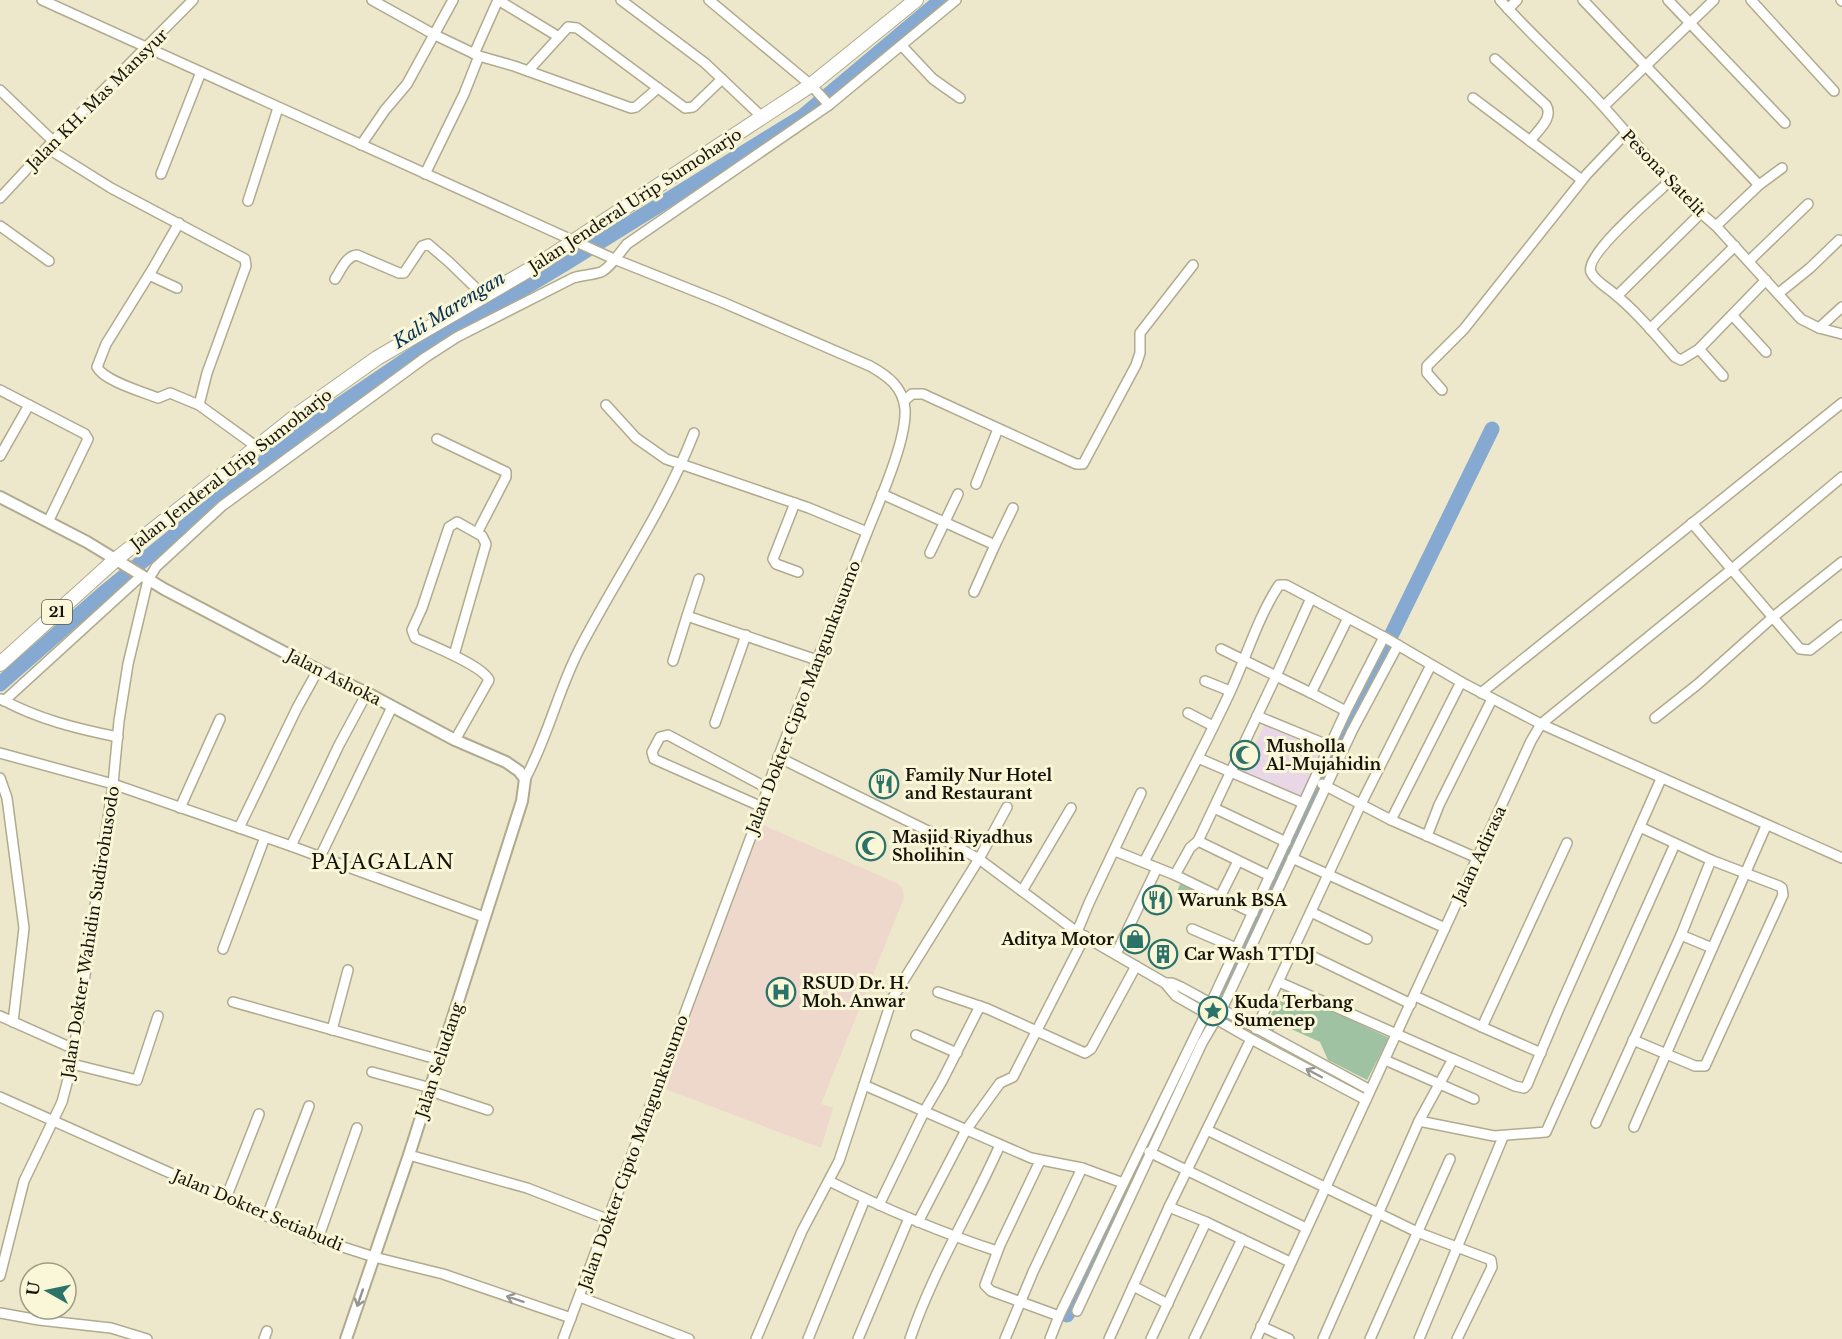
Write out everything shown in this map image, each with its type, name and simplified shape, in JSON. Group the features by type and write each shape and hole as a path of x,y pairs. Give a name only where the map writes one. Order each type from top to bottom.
{"highway":[{"name":"Jalan Jenderal Urip Sumoharjo","path":"119,563 301,412 377,358 484,296 581,244 762,117 821,96 916,0"},
{"name":"21","path":"0,664 119,563"}],"main road":[{"path":"0,497 87,542 144,578"},
{"name":"Jalan Ashoka","path":"144,578 455,740 506,762 519,771 525,779"},
{"name":"Jalan Seludang","path":"346,1339 440,1060 522,801 525,779"}],"street":[{"path":"42,0 53,2 278,108 611,258 722,302 870,366 894,383 904,401 912,394 923,394 1076,464 1083,465 1136,365 1140,353 1140,333 1193,265"},
{"name":"Jalan KH. Mas Mansyur","path":"1,195 194,0"},
{"path":"372,0 476,55 631,108 636,107 658,88"},
{"path":"361,145 385,110 407,84 453,0"},
{"path":"425,174 464,94 476,55 498,0 559,37"},
{"path":"621,0 705,63 762,117"},
{"path":"709,0 821,96"},
{"path":"118,737 79,730 2,700 144,578 222,506 426,357 457,337 573,278 607,269 611,258 627,244 653,224 695,199 821,96 902,46 956,0"},
{"name":"Pesona Satelit","path":"1500,0 1604,106 1670,181 1735,246 1801,319 1819,328 1842,334"},
{"path":"1508,9 1517,0"},
{"path":"1583,0 1759,185"},
{"path":"1668,0 1785,123"},
{"path":"1604,106 1714,0"},
{"path":"1751,0 1834,91"},
{"path":"528,71 568,27 574,27 685,108 689,109 722,79"},
{"path":"902,46 933,79 960,98"},
{"path":"1496,59 1549,109 1548,118 1530,141"},
{"path":"161,174 201,72"},
{"path":"0,90 50,144 111,188 242,257 246,263 207,373 199,405"},
{"path":"1473,98 1582,180"},
{"path":"248,201 278,108"},
{"path":"1442,390 1427,373 1427,366 1464,329 1582,180 1626,133"},
{"path":"1716,226 1759,185 1782,168"},
{"path":"1670,181 1637,211 1592,261 1590,270 1592,275 1617,296 1677,359 1684,360 1699,349 1766,280"},
{"path":"1749,261 1808,204"},
{"path":"1617,296 1701,213"},
{"path":"179,223 106,344 97,367 99,371 117,381 158,398 170,393 199,405 257,447"},
{"path":"0,226 49,261"},
{"path":"1779,293 1839,240"},
{"path":"335,279 348,258 353,255 404,273 422,246 428,244 484,296"},
{"path":"1650,329 1735,246"},
{"path":"149,275 177,288"},
{"path":"1819,328 1842,307"},
{"path":"1732,316 1766,352"},
{"path":"1699,349 1723,376"},
{"path":"0,390 85,434 88,439 48,522"},
{"name":"Jalan Dokter Cipto Mangunkusumo","path":"563,1339 762,807 778,757 882,494 903,433 904,401"},
{"path":"1481,693 1842,403"},
{"path":"0,456 29,405"},
{"path":"606,405 636,438 666,459 795,503 867,532"},
{"path":"976,484 998,429"},
{"path":"525,779 535,761 579,649 651,525 682,464 694,434"},
{"path":"437,440 506,472 506,477 477,533"},
{"name":"Jalan Adirasa","path":"1256,1339 1531,741 1541,724 1842,477"},
{"path":"882,494 995,545"},
{"path":"930,553 958,494"},
{"path":"795,503 773,559 776,564 798,572"},
{"path":"974,592 1013,508"},
{"path":"453,655 486,544 485,539 457,522 449,527 422,608 413,625 415,638 484,672 489,680 455,740"},
{"path":"1692,523 1800,649 1810,650 1842,625"},
{"path":"1655,718 1698,684 1773,617 1842,562"},
{"name":"Jalan Dokter Wahidin Sudirohusodo","path":"0,1276 24,1181 53,1121 67,1086 72,1064 128,664 144,578"},
{"path":"672,661 699,579"},
{"path":"1144,862 1198,758 1279,585 1286,585 1311,598 1541,724 1842,858"},
{"path":"1175,875 1190,848 1198,841 1311,598"},
{"path":"687,616 817,660"},
{"path":"1311,693 1348,618"},
{"path":"715,723 746,635"},
{"path":"1077,1311 1205,1012 1346,711 1386,638"},
{"path":"1050,1339 1123,1183 1164,1123 1222,1009 1352,730 1398,645"},
{"path":"1221,649 1346,711"},
{"path":"1256,1029 1361,804 1431,665"},
{"path":"239,828 318,670"},
{"path":"1205,681 1230,691"},
{"path":"1391,820 1461,682"},
{"path":"291,846 339,745 367,693"},
{"path":"1427,836 1439,805 1492,699"},
{"path":"320,857 392,707"},
{"path":"1188,713 1213,726"},
{"path":"1257,716 1330,746"},
{"path":"180,808 220,719"},
{"path":"762,807 654,759 652,752 660,737 668,735 767,788"},
{"path":"0,753 113,784 484,917"},
{"path":"778,757 932,833 978,859 1081,934 1165,983 1181,987 1370,1090"},
{"path":"1198,758 1303,804"},
{"path":"0,778 7,798 24,928 13,1022"},
{"path":"1279,982 1524,1088 1661,779"},
{"path":"1314,780 1391,820 1477,858"},
{"path":"858,1339 913,1220 966,1130 1000,1083 1003,1080 1012,1079 1081,934 1089,903 1141,793"},
{"path":"756,1339 802,1231 839,1161 892,999 978,859 1007,807"},
{"path":"1022,891 1071,808"},
{"path":"1214,808 1286,842"},
{"path":"1634,1127 1766,826"},
{"path":"1633,1040 1695,1066 1705,1066 1783,895 1782,888 1779,886 1711,860 1640,827"},
{"path":"223,949 266,837"},
{"path":"1198,841 1270,876"},
{"path":"1482,1027 1567,843"},
{"path":"1419,1121 1503,1137 1544,1134 1675,844"},
{"path":"1115,851 1175,875 1253,913"},
{"path":"1292,858 1445,928"},
{"path":"1596,1123 1681,934 1711,860"},
{"path":"1220,897 1238,861"},
{"path":"1116,954 1156,868"},
{"path":"1311,912 1367,939"},
{"path":"1192,929 1236,948"},
{"path":"1681,934 1712,948"},
{"path":"1295,948 1541,1053"},
{"path":"938,992 980,1006 1036,1030 1080,1053 1089,1052 1136,966"},
{"path":"332,1030 348,970"},
{"path":"1165,983 1176,996 1215,1019 1366,1100"},
{"path":"232,1002 440,1060"},
{"path":"879,1205 925,1110 980,1006"},
{"path":"0,1016 74,1049"},
{"path":"72,1064 138,1080 158,1016"},
{"path":"916,1035 957,1053"},
{"path":"1109,1339 1169,1207 1251,1039"},
{"path":"1323,1339 1419,1121 1453,1059"},
{"path":"1385,1060 1474,1099"},
{"path":"372,1072 488,1110"},
{"path":"864,1085 1040,1161 1082,1168 1123,1183"},
{"name":"Jalan Dokter Setiabudi","path":"0,1096 318,1239 374,1257 443,1274 571,1318"},
{"path":"267,1216 309,1106"},
{"path":"226,1198 259,1114"},
{"path":"318,1239 357,1128"},
{"path":"1207,1130 1417,1232 1488,1259 1492,1263 1457,1339"},
{"path":"1419,1339 1503,1137"},
{"path":"910,1339 954,1236 983,1184 1000,1144"},
{"path":"1147,1151 1306,1228"},
{"path":"409,1155 527,1188 607,1219"},
{"path":"1370,1339 1450,1159"},
{"path":"1040,1161 997,1251 985,1285 991,1291 1059,1316"},
{"path":"1005,1339 1082,1168"},
{"path":"829,1181 913,1220 997,1251"},
{"path":"808,1339 866,1199"},
{"path":"1169,1207 1290,1262"},
{"path":"1151,1339 1206,1222"},
{"path":"1194,1339 1242,1239"},
{"path":"1133,1286 1168,1304"},
{"path":"580,1297 688,1339"},
{"path":"0,1313 111,1328 147,1339"},
{"path":"1261,1326 1289,1339"}],"shaded area":[{"path":"1266,721 1326,748 1301,799 1242,774"},
{"name":"RSUD Dr. H. Moh. Anwar","path":"758,823 897,883 903,889 904,898 821,1104 833,1108 821,1148 660,1087"}],"green space":[{"path":"1181,882 1201,891 1195,903 1176,894"},
{"path":"1283,991 1335,1012 1389,1038 1367,1080 1328,1060 1320,1042 1280,1024 1273,1031 1265,1026"}],"waterway":[{"name":"Kali Marengan","path":"0,684 106,591 307,427 419,351 803,116 941,0"},
{"path":"1218,1002 1323,775 1492,429"},
{"path":"1195,1050 1209,1020"},
{"path":"1067,1315 1141,1164"}],"place":[{"name":"Musholla Al-Mujahidin","path":"1245,755"},
{"name":"Family Nur Hotel and Restaurant","path":"884,784"},
{"name":"Masjid Riyadhus Sholihin","path":"871,846"},
{"name":"Warunk BSA","path":"1157,900"},
{"name":"Aditya Motor","path":"1135,939"},
{"name":"Car Wash TTDJ","path":"1163,954"},
{"name":"RSUD Dr. H. Moh. Anwar","path":"781,992"},
{"name":"Kuda Terbang Sumenep","path":"1213,1011"}],"district":[{"name":"PAJAGALAN","path":"383,862"}]}
